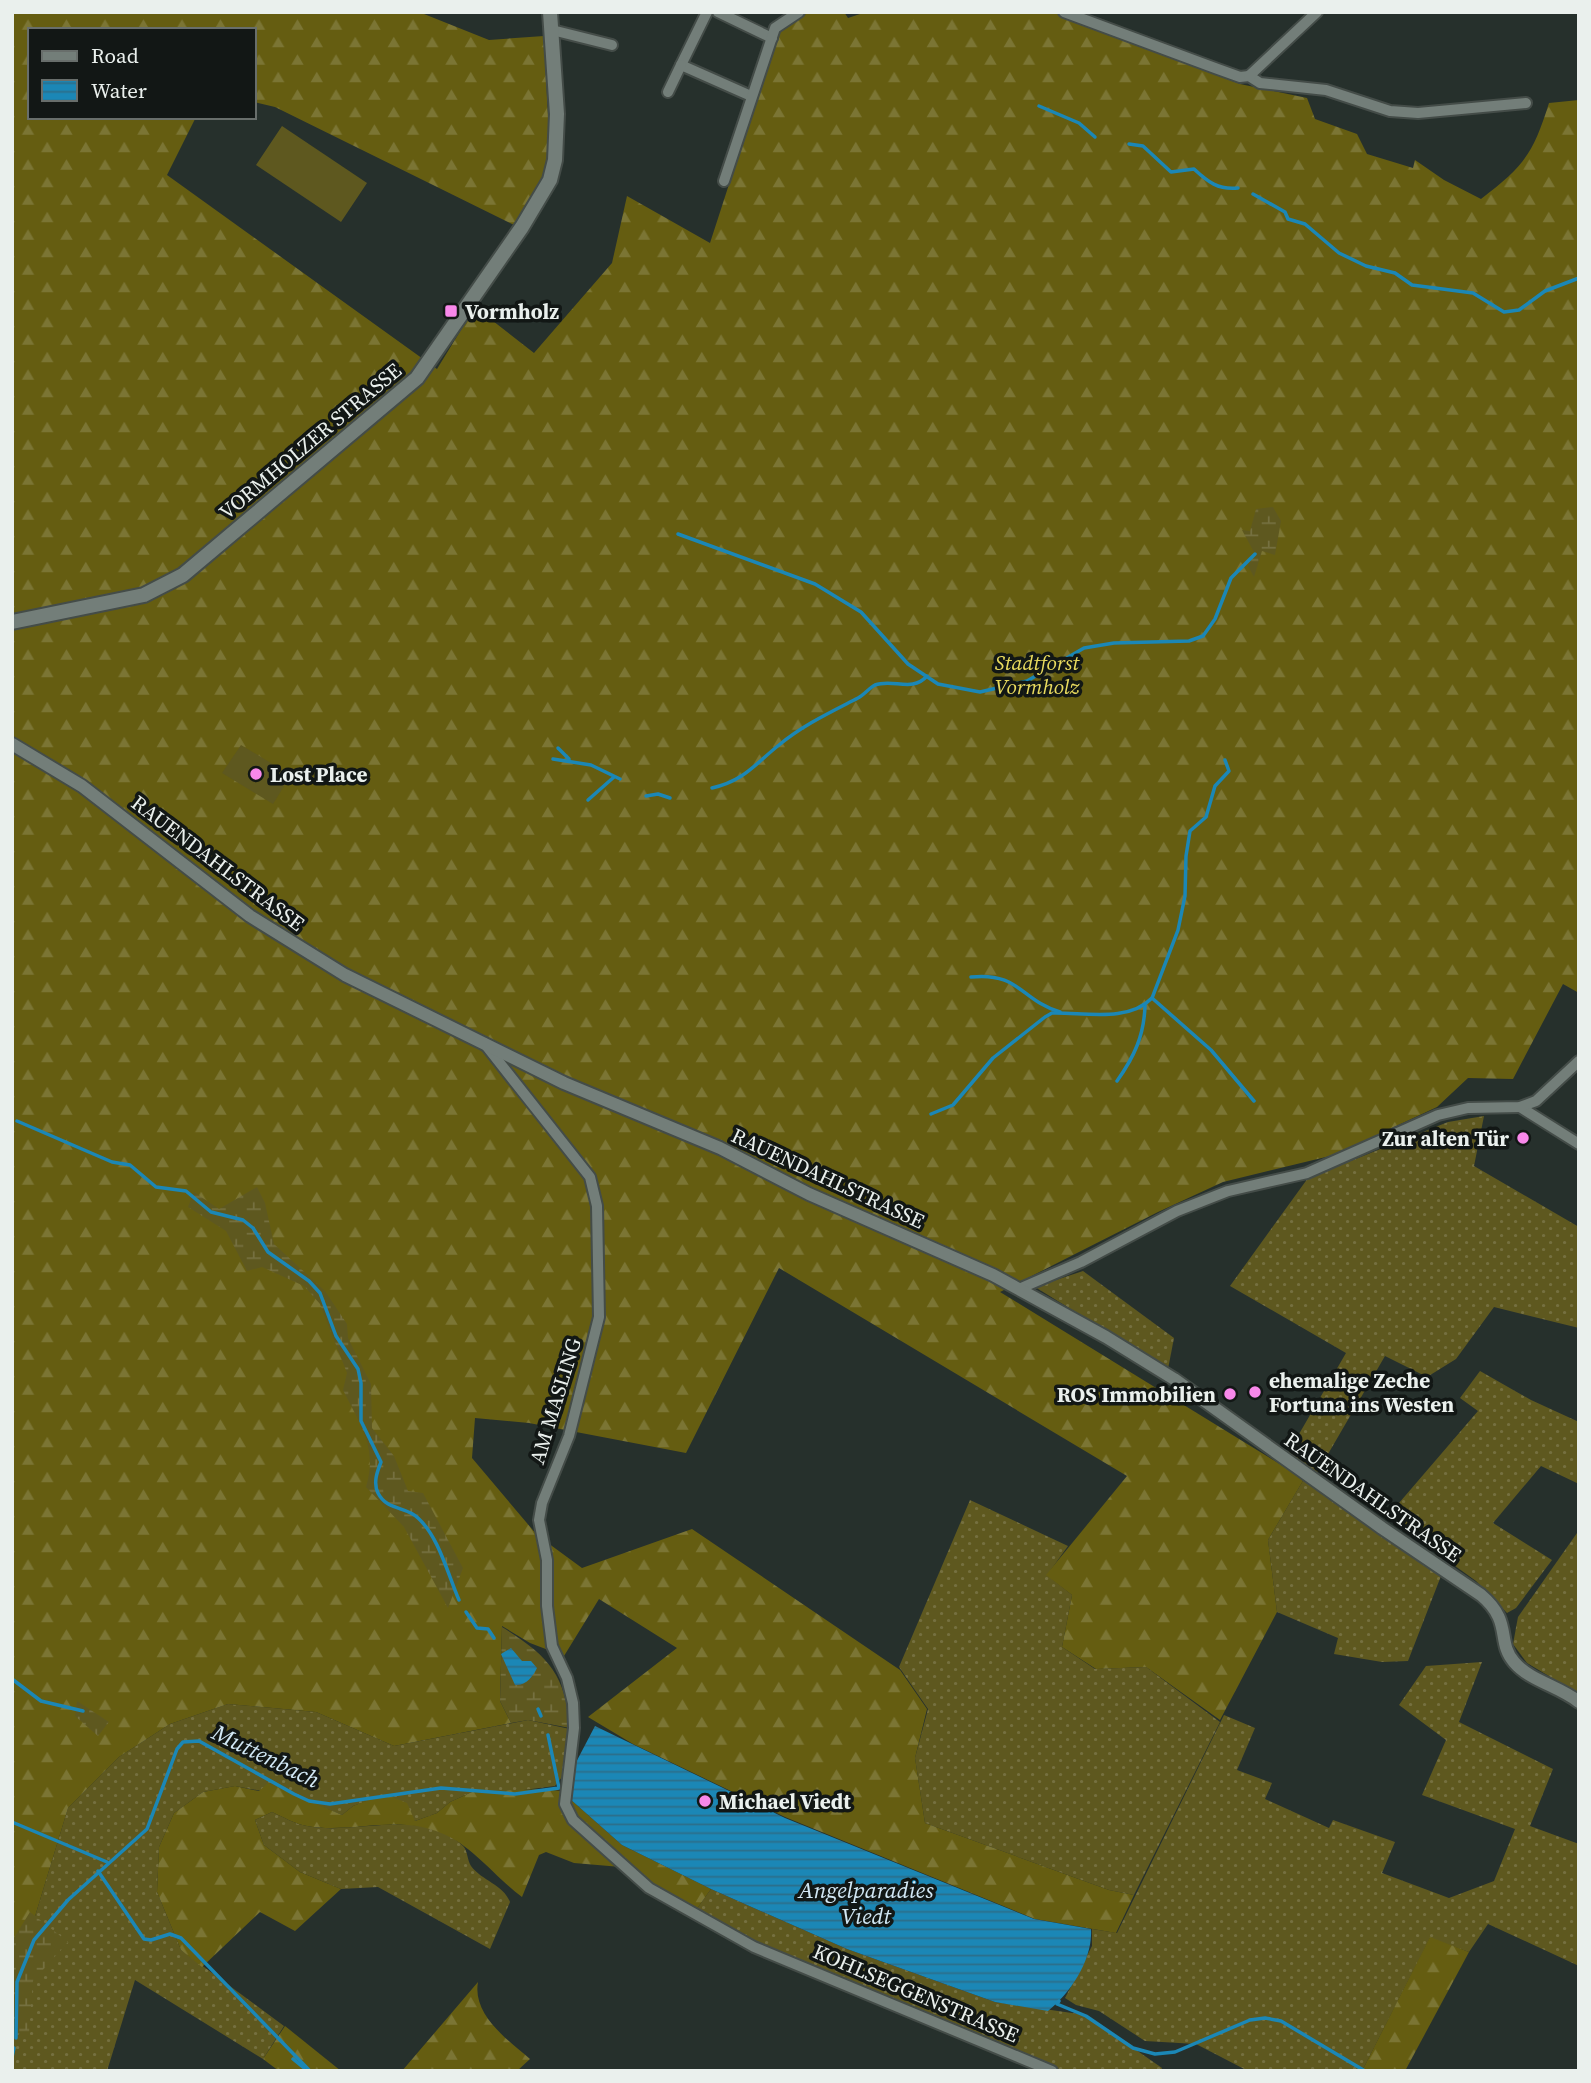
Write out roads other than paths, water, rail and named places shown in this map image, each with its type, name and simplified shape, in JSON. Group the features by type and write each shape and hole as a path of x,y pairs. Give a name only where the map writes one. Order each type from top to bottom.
{"main road":[{"name":"VORMHOLZER STRASSE","path":"12,622 144,595 183,575 417,378 522,227 550,180 557,143 550,12"}],"street":[{"path":"668,92 707,12"},
{"path":"718,12 772,38"},
{"path":"724,181 772,38 780,23 799,12"},
{"path":"1064,12 1240,77 1249,76 1317,12"},
{"path":"1098,23 1105,12"},
{"path":"552,30 612,45"},
{"path":"681,65 751,96"},
{"path":"1249,76 1260,83 1326,90 1375,108 1403,113 1525,103"},
{"name":"RAUENDAHLSTRASSE","path":"12,744 82,786 250,916 356,981 565,1083 720,1149 809,1194 1021,1287 1174,1378 1371,1520 1481,1595 1501,1617 1508,1652 1514,1662 1579,1702"},
{"name":"AM MASLING","path":"482,1041 590,1177 597,1206 599,1317 569,1436 542,1503 539,1520 547,1560 547,1606 552,1646 573,1703 574,1728 565,1804"},
{"path":"1021,1287 1081,1262 1188,1207 1237,1188 1307,1173 1438,1115 1468,1108 1520,1107 1536,1101 1579,1061"},
{"path":"1520,1107 1579,1144"},
{"name":"KOHLSEGGENSTRASSE","path":"565,1804 573,1820 649,1888 711,1925 754,1947 1052,2071"}],"water":[{"path":"511,1648 522,1661 531,1661 537,1668 523,1684 515,1685 501,1654"},
{"name":"Angelparadies Viedt","path":"595,1726 785,1818 1034,1919 1091,1929 1088,1952 1079,1974 1065,1995 1048,2011 995,2002 847,1949 711,1889 622,1845 561,1791"}],"waterway":[{"path":"1039,106 1079,123 1095,137"},
{"path":"1129,144 1143,146 1171,172 1194,169 1214,184 1225,188 1238,188"},
{"path":"1253,194 1285,212 1288,219 1305,224 1339,253 1366,266 1395,273 1412,285 1473,293 1504,312 1519,310 1545,291 1579,278"},
{"path":"678,534 815,584 861,612 908,664 938,684 980,692 1027,681 1084,648 1114,643 1189,641 1203,636 1215,619 1231,578 1255,554"},
{"path":"712,788 741,776 798,731 860,697 875,685 915,684 927,676"},
{"path":"558,748 569,759"},
{"path":"553,759 591,765 620,779"},
{"path":"931,1114 953,1105 993,1058 1052,1013 1105,1015 1131,1011 1152,998 1178,930 1185,896 1190,831 1206,817 1215,786 1229,771 1225,760"},
{"path":"588,800 614,777"},
{"path":"646,796 658,794 670,798"},
{"path":"971,977 1000,979 1060,1012"},
{"path":"1152,998 1211,1050 1254,1101"},
{"path":"1117,1081 1137,1046 1143,1027 1145,1006"},
{"path":"17,1121 112,1162 130,1165 156,1187 186,1191 211,1212 243,1220 253,1228 268,1252 309,1281 320,1293 336,1336 358,1369 361,1383 361,1421 381,1462 376,1481 378,1493 386,1503 413,1514 432,1535 459,1600"},
{"path":"466,1612 477,1628 488,1629 494,1638"},
{"path":"12,1679 41,1701 83,1711"},
{"path":"538,1709 541,1716"},
{"name":"Muttenbach","path":"16,2038 17,1982 34,1940 68,1900 147,1829 177,1749 183,1742 199,1741 294,1794 309,1801 330,1804 441,1788 515,1794 559,1788 548,1735"},
{"path":"12,1822 107,1862"},
{"path":"98,1871 144,1939 151,1940 170,1934 181,1938 310,2071"},
{"name":"Muttenbach","path":"1059,2001 1057,2004 1086,2016 1133,2048 1155,2054 1175,2052 1250,2020 1265,2018 1281,2021 1365,2071"},
{"name":"Muttenbach","path":"12,2057 14,2048"},
{"path":"293,2059 304,2068"}],"place":[{"name":"Vormholz","path":"451,311"},
{"name":"Lost Place","path":"256,774"},
{"name":"Zur alten Tür","path":"1523,1138"},
{"name":"ehemalige Zeche Fortuna ins Westen","path":"1255,1392"},
{"name":"ROS Immobilien","path":"1230,1394"},
{"name":"Michael Viedt","path":"705,1801"}],"park label":[{"name":"Stadtforst Vormholz","path":"1037,674"}]}
